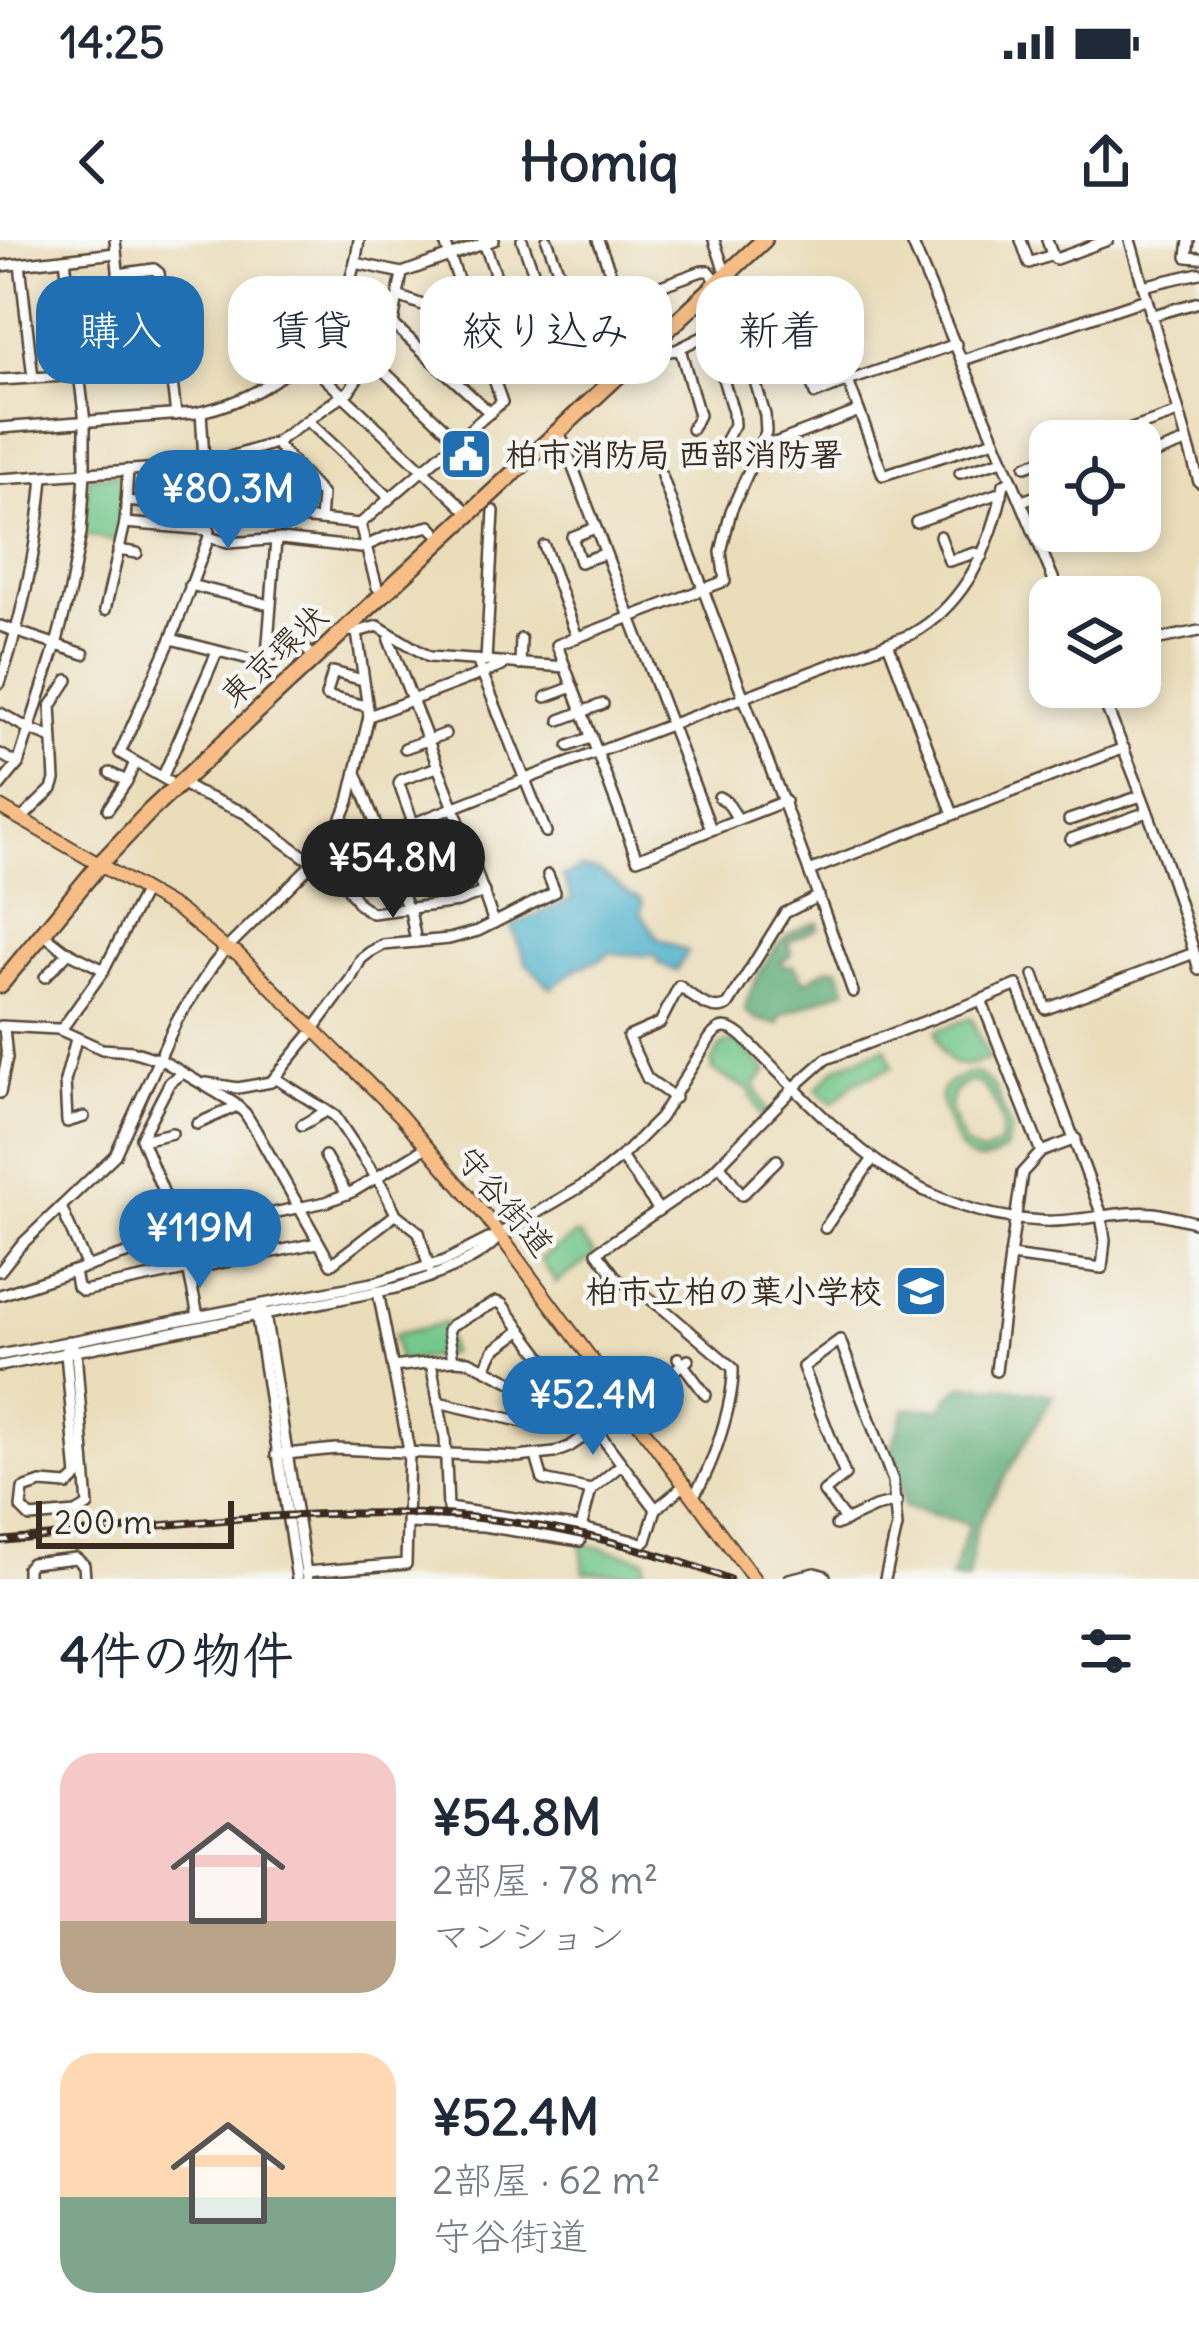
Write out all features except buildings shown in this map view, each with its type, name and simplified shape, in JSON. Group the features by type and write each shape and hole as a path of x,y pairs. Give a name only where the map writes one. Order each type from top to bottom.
{"highway":[{"name":"東京環状","path":"672,323 751,240"},
{"name":"東京環状","path":"170,780 350,631 465,509 718,275 764,240"},
{"name":"東京環状","path":"0,972 170,780 435,531 609,384"},
{"name":"東京環状","path":"0,985 95,862"}],"main road":[{"name":"守谷街道","path":"2,811 190,919 226,949 425,1148 500,1234 754,1579"}],"street":[{"path":"115,240 118,274 154,269 159,276"},
{"path":"351,276 359,240"},
{"path":"444,240 457,276"},
{"path":"522,240 535,276"},
{"path":"548,240 561,276"},
{"path":"598,240 611,276"},
{"path":"714,240 718,275"},
{"path":"911,240 1052,576"},
{"path":"1021,240 1029,263 1052,255"},
{"path":"1047,240 1056,259 1079,245 1108,240"},
{"path":"1130,240 1199,482"},
{"path":"1189,240 1187,257 1199,258"},
{"path":"356,263 402,273 487,241 498,276"},
{"path":"0,266 116,253"},
{"path":"65,259 67,276"},
{"path":"20,264 33,378"},
{"path":"672,281 703,271 718,275"},
{"path":"396,307 402,273"},
{"path":"963,361 1199,273"},
{"path":"398,296 420,304"},
{"path":"1150,316 1199,302"},
{"path":"396,327 490,413"},
{"path":"672,351 696,339"},
{"path":"864,376 956,344"},
{"path":"676,350 681,352 699,416 692,429"},
{"path":"0,380 36,378"},
{"path":"396,383 458,441"},
{"path":"0,786 18,764 56,645 77,553 85,473 80,384"},
{"path":"173,384 176,415"},
{"path":"0,428 201,412 269,384"},
{"path":"331,384 465,509"},
{"path":"0,478 204,464 275,443 344,396 353,384"},
{"path":"126,501 360,524 502,402 495,384"},
{"path":"725,384 734,424 722,447 752,462"},
{"path":"756,384 766,432 731,511 722,552 725,580 556,644 637,859 785,802"},
{"path":"812,384 815,394 840,384"},
{"path":"849,384 883,475 995,440"},
{"path":"201,412 209,533 170,639 120,752 157,776 245,813 340,877 359,904 372,913 458,902 484,892"},
{"path":"762,440 776,443 859,412"},
{"path":"1158,420 1178,413"},
{"path":"309,422 390,498"},
{"path":"1161,449 1199,426"},
{"path":"559,431 711,829"},
{"path":"275,443 322,495 320,520"},
{"path":"960,473 1004,460"},
{"path":"105,610 125,523 128,470"},
{"path":"248,513 250,493 302,473"},
{"path":"662,476 853,992"},
{"path":"0,683 17,632 38,536 43,477"},
{"path":"0,1271 115,1155 178,1021 226,949 313,863 921,629 963,588 995,524 1004,484 1012,480"},
{"path":"916,522 1002,495"},
{"path":"1022,501 1029,498"},
{"path":"494,511 482,674 546,832"},
{"path":"125,523 209,533 228,543 276,540 364,546 430,526 435,531"},
{"path":"360,524 377,586"},
{"path":"595,528 572,537 580,562 604,554"},
{"path":"940,536 949,561 975,553 982,556"},
{"path":"267,656 276,540"},
{"path":"544,546 577,637"},
{"path":"118,550 137,554"},
{"path":"190,585 270,605"},
{"path":"0,626 84,654"},
{"path":"328,855 349,801 367,711 350,631 378,626 429,657 565,667"},
{"path":"1161,639 1199,631"},
{"path":"392,635 389,640 494,923"},
{"path":"170,639 253,660 303,647 308,651"},
{"path":"520,665 521,639"},
{"path":"887,643 953,814"},
{"path":"170,780 217,652"},
{"path":"363,680 333,672 326,696 367,711 411,700 504,663"},
{"path":"20,820 56,780 51,706 68,680"},
{"path":"546,697 573,687"},
{"path":"560,720 603,704"},
{"path":"1107,708 1199,970"},
{"path":"0,712 52,738"},
{"path":"405,748 445,734"},
{"path":"569,746 592,737"},
{"path":"809,871 1124,748"},
{"path":"0,754 18,764"},
{"path":"108,809 135,762"},
{"path":"413,823 399,784 437,767"},
{"path":"110,773 127,781"},
{"path":"356,774 409,910 416,942"},
{"path":"1069,820 1141,796"},
{"path":"719,797 739,819"},
{"path":"1071,838 1147,812"},
{"path":"202,1085 238,1088 271,1082 361,959 383,945 449,939 478,931 555,892 548,875"},
{"path":"61,1030 104,970 145,890"},
{"path":"675,1098 646,1078 628,1037 659,1023 679,986 712,1008 728,1005 785,913 819,896"},
{"path":"42,933 104,970"},
{"path":"45,977 69,952"},
{"path":"1034,975 1046,1009 1194,953"},
{"path":"430,1363 446,1453 448,1508 646,1541 656,1509 705,1479 733,1368 647,1296 618,1280 597,1252 706,1178 826,1059 1017,985 1076,1139 1105,1240 1102,1268 1010,1256"},
{"path":"981,1000 1041,1152"},
{"path":"0,1093 7,1058 2,1027 61,1030 101,1049 131,1051 160,1060 237,1106 331,1264 395,1215"},
{"path":"0,1366 198,1316 259,1312 430,1268 500,1234 594,1179 622,1157 675,1098 716,1029 722,1028 742,1036 872,1160 946,1201 1014,1219 1051,1221 1151,1213 1199,1223"},
{"path":"76,1039 65,1081 67,1122 84,1117"},
{"path":"182,1073 170,1082 142,1140 182,1235 198,1316"},
{"path":"275,1078 335,1117 396,1214 419,1232 430,1268"},
{"path":"197,1124 237,1106"},
{"path":"302,1124 324,1109"},
{"path":"142,1140 172,1133"},
{"path":"996,1370 1022,1173 1041,1152 1076,1139"},
{"path":"0,1295 215,1225 347,1194 425,1148"},
{"path":"325,1156 347,1194"},
{"path":"622,1157 659,1210"},
{"path":"720,1165 742,1195 777,1160"},
{"path":"825,1228 872,1160"},
{"path":"174,1216 216,1205"},
{"path":"61,1207 87,1267"},
{"path":"144,1226 151,1246"},
{"path":"0,1355 70,1349 378,1292 451,1268 494,1244 500,1234"},
{"path":"74,1271 77,1287 83,1291 316,1243"},
{"path":"259,1312 303,1576 406,1564 409,1450 378,1292"},
{"path":"453,1360 448,1330 452,1325 496,1302 502,1304 656,1509"},
{"path":"485,1368 494,1350 523,1330"},
{"path":"885,1579 896,1537 897,1502 840,1340 802,1367 845,1475 824,1492 841,1523 897,1502"},
{"path":"70,1349 77,1475 72,1484"},
{"path":"70,1349 88,1490 88,1506 80,1512 33,1517 24,1513 21,1493 27,1486 72,1484 88,1490"},
{"path":"393,1367 469,1361 540,1396"},
{"path":"281,1455 336,1449 536,1456 568,1447 596,1429 683,1361 706,1395"},
{"path":"438,1402 525,1424 540,1396 558,1378"},
{"path":"536,1456 543,1480 591,1490"},
{"path":"409,1523 483,1526 580,1541 591,1490 622,1464"},
{"path":"27,1579 32,1563 76,1558 84,1565 86,1579"},
{"path":"789,1579 815,1573 826,1576"}],"green space":[{"path":"122,474 118,542 84,535 88,479"},
{"path":"818,922 818,928 788,942 792,955 781,962 784,967 794,965 805,982 828,968 839,968 846,989 782,1015 778,1025 745,1011 776,948 790,934"},
{"path":"971,1018 989,1059 968,1065 953,1063 943,1052 936,1031"},
{"path":"737,1041 767,1071 755,1085 767,1112 761,1117 749,1090 712,1070 722,1044"},
{"path":"886,1047 893,1067 856,1081 833,1103 816,1089 837,1067"},
{"path":"972,1073 995,1088 1011,1130 1005,1149 985,1160 963,1152 941,1103 945,1087","holes":["969,1082 978,1082 994,1102 1002,1129 999,1145 983,1154 965,1146 951,1110 953,1094"]},
{"path":"578,1234 595,1255 556,1283 540,1259"},
{"path":"445,1323 448,1354 399,1362 394,1335"},
{"path":"962,1386 1053,1395 977,1526 968,1579 951,1579 969,1524 904,1507 891,1450 905,1409 942,1409"},
{"path":"581,1543 645,1559 645,1574 584,1572"}],"water":[{"path":"580,868 599,871 640,898 641,913 658,938 688,952 676,971 658,963 657,956 608,953 551,988 526,963 511,926 572,899 563,877"}],"railway":[{"path":"0,1541 265,1517 462,1516 579,1534 729,1579"}],"place":[{"name":"柏市消防局 西部消防署","path":"466,454"},
{"name":"柏市立柏の葉小学校","path":"921,1291"}]}
